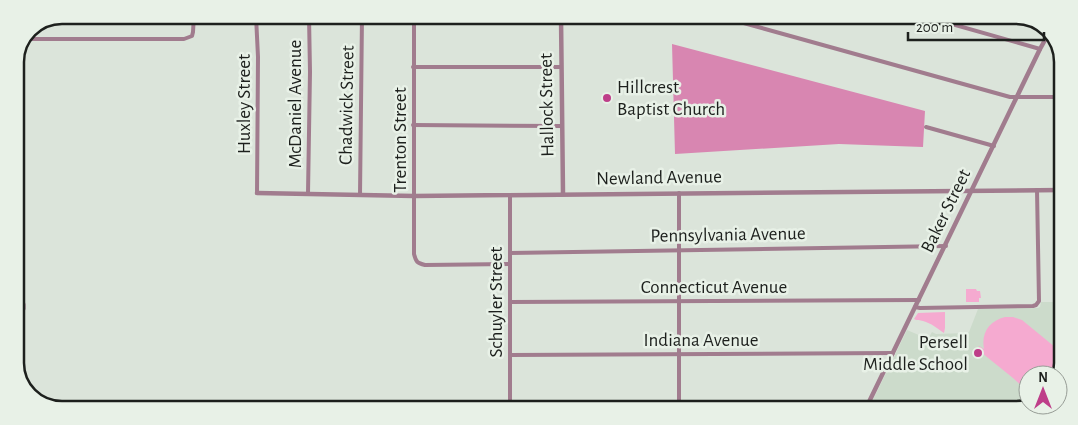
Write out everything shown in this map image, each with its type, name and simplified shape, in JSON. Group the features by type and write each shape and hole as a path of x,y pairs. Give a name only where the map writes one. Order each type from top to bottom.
{"street":[{"path":"32,39 189,38 194,32 194,24"},
{"name":"Huxley Street","path":"256,24 258,193"},
{"name":"McDaniel Avenue","path":"308,193 309,24"},
{"name":"Chadwick Street","path":"360,195 362,24"},
{"name":"Trenton Street","path":"414,24 415,260 425,265 510,264"},
{"name":"Hallock Street","path":"561,24 563,194"},
{"path":"747,24 1010,97 1054,97"},
{"path":"952,24 1040,49"},
{"name":"Baker Street","path":"869,401 1046,39"},
{"path":"414,67 561,67"},
{"path":"413,125 562,126"},
{"path":"926,127 994,146"},
{"path":"916,306 920,308 1036,305 1039,301 1037,190"},
{"name":"Newland Avenue","path":"258,193 414,196 1054,190"},
{"path":"679,193 679,401"},
{"name":"Schuyler Street","path":"510,195 510,401"},
{"name":"Pennsylvania Avenue","path":"510,253 946,246"},
{"name":"Connecticut Avenue","path":"510,302 919,300"},
{"name":"Indiana Avenue","path":"510,355 893,353"}],"shaded area":[{"path":"672,44 925,111 923,147 839,144 675,154"},
{"path":"966,289 980,291 981,298 979,298 979,302 966,302"},
{"name":"Persell Middle School","path":"1041,302 1054,302 1054,365 1018,365 1018,401 872,401 907,330 928,339 932,332 936,334 967,333 978,309 1038,308"},
{"path":"945,312 944,333 929,323 914,319 918,313"},
{"path":"1005,317 1022,320 1054,346 1054,365 1018,365 1018,383 977,349 979,346 984,349 985,333 987,328 995,321"}],"place":[{"name":"Hillcrest Baptist Church","path":"607,98"},
{"name":"Persell Middle School","path":"978,353"}]}
